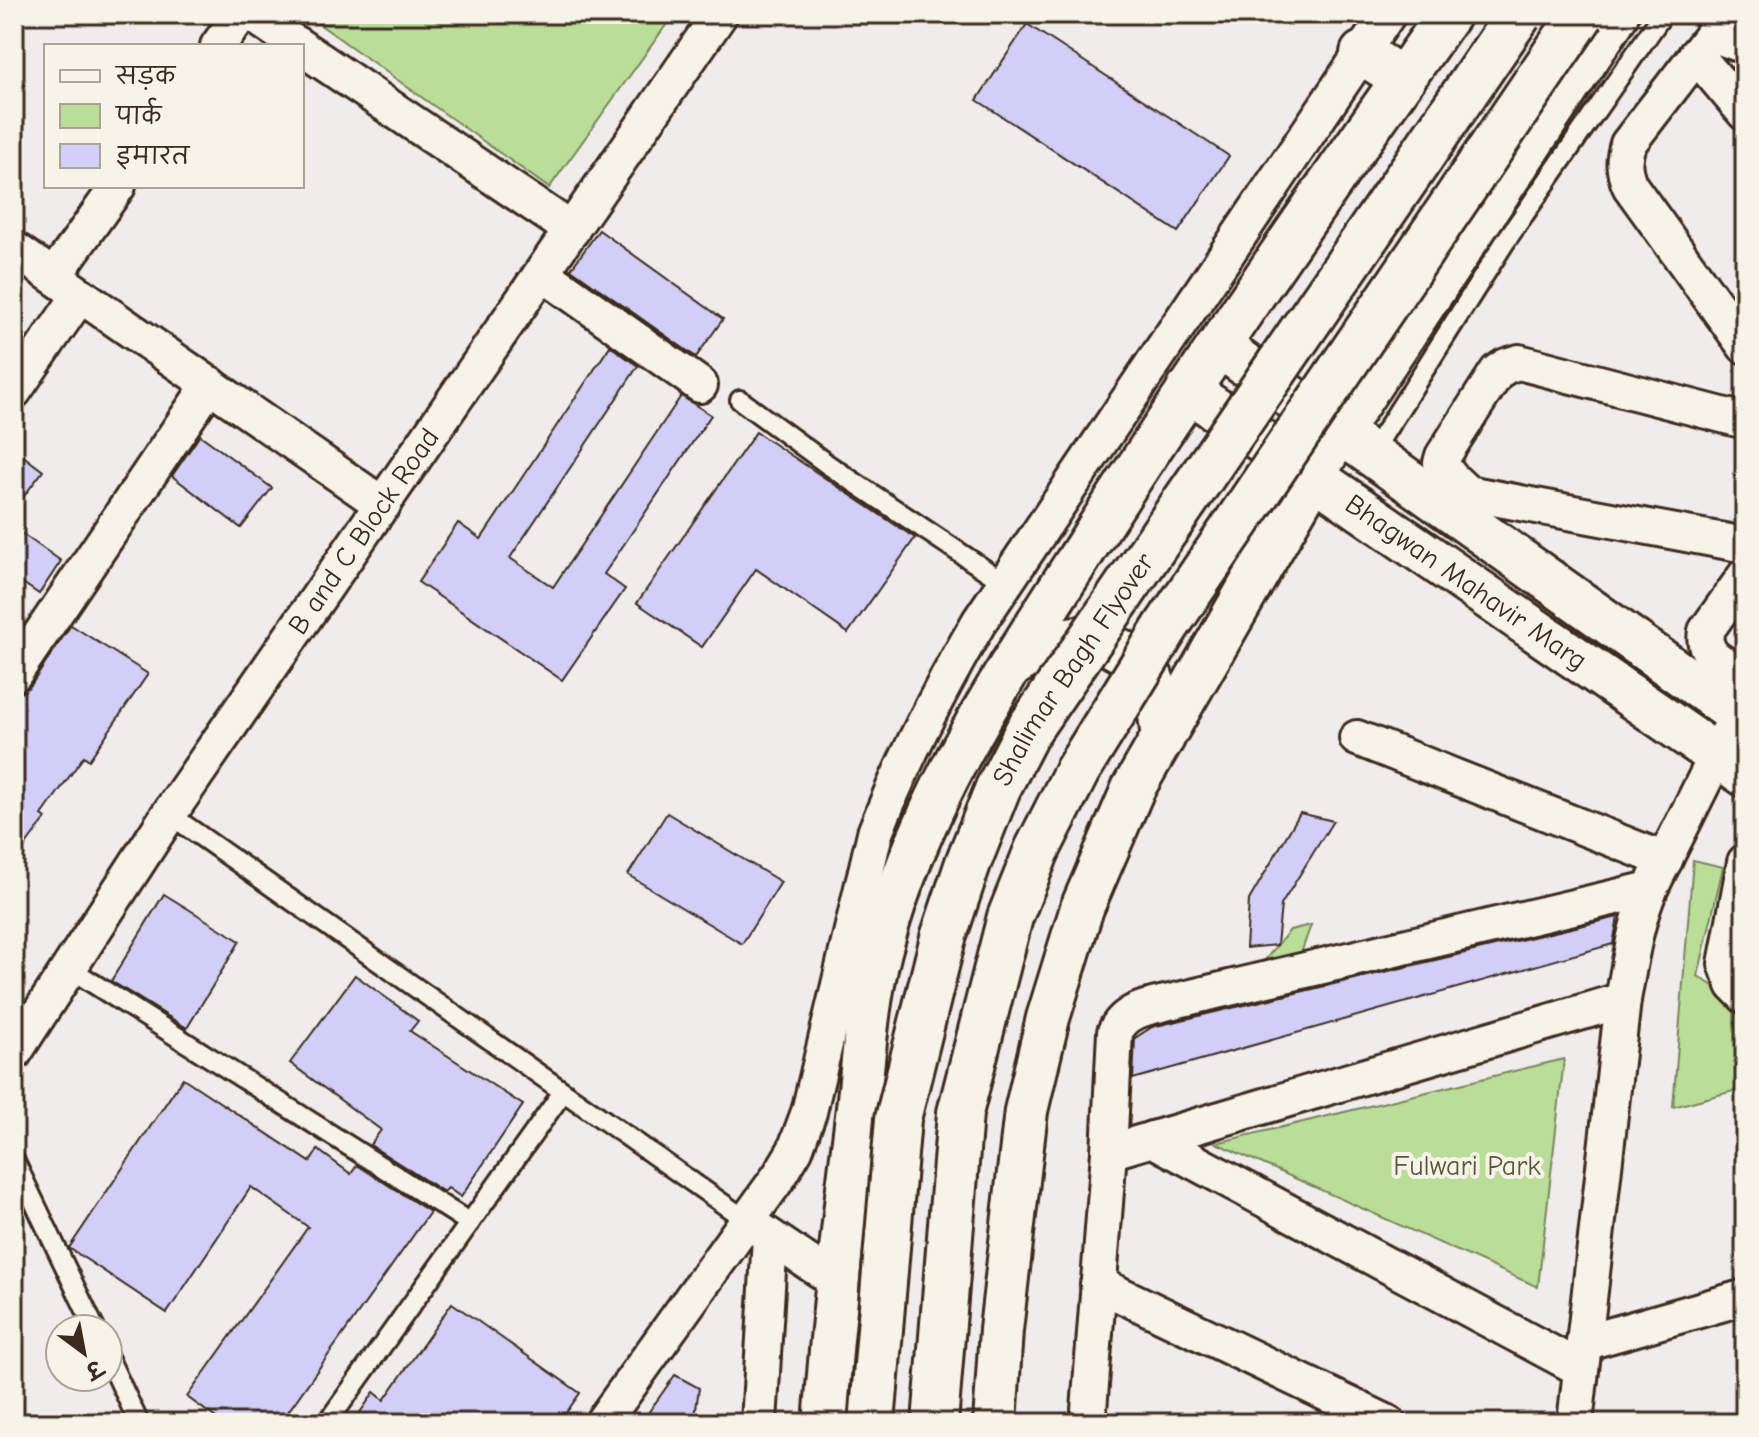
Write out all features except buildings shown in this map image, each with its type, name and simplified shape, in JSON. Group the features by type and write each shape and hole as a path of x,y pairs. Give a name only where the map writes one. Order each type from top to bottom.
{"main road":[{"name":"Shalimar Bagh Flyover","path":"872,1423 898,1119 943,938 998,788 1035,720 1519,14"},
{"name":"Shalimar Bagh Flyover","path":"935,1423 960,1113 1010,917 1037,850 1077,771 1166,627 1582,14"}],"street":[{"path":"219,44 241,14"},
{"path":"252,14 296,44"},
{"name":"B and C Block Road","path":"14,1053 169,814 720,14"},
{"path":"602,1423 758,1229 780,1175 802,1133 865,869 883,812 963,649 1388,14"},
{"path":"825,1423 836,1281 873,987 880,952 919,835 938,792 987,701 1188,390 1449,14"},
{"path":"995,1423 1001,1330 1026,1111 1048,1018 1082,908 1133,789 1313,475 1355,443 1617,14"},
{"path":"1712,34 1745,46"},
{"path":"1712,34 1745,113"},
{"path":"1712,34 1628,144 1624,172 1630,186 1745,346"},
{"path":"304,50 572,230"},
{"path":"1362,53 1403,79"},
{"path":"14,391 117,188"},
{"path":"14,249 383,505"},
{"path":"542,273 700,385"},
{"name":"Bhagwan Mahavir Marg","path":"1219,346 1741,718"},
{"path":"1745,421 1519,362 1497,372 1441,463 1467,493 1745,545"},
{"path":"14,674 210,384"},
{"name":"Bhagwan Mahavir Marg","path":"1188,390 1730,765"},
{"path":"1745,576 1706,631 1704,640 1717,661 1745,674"},
{"path":"1009,668 1047,644 1075,638 1104,641 1127,654 1149,673 1158,699 1163,738"},
{"path":"1575,1423 1623,1000 1640,911 1658,874 1730,765 1741,718"},
{"path":"1357,738 1658,874"},
{"path":"903,771 938,792"},
{"path":"1745,862 1726,964 1734,985 1745,996"},
{"path":"1088,1423 1115,1032 1120,1021 1130,1014 1170,1002 1658,874"},
{"path":"1109,1152 1623,1000"},
{"path":"1152,1139 1582,1356 1745,1297"},
{"path":"758,1229 836,1281"},
{"path":"758,1229 759,1423"},
{"path":"1098,1284 1345,1412 1388,1423"}],"lane":[{"path":"1355,443 1505,242 1663,14"},
{"path":"740,400 827,464 1005,583"},
{"path":"169,814 758,1229"},
{"path":"69,968 470,1223"},
{"path":"327,1423 563,1092"},
{"path":"14,1160 87,1313"},
{"path":"124,1391 139,1423"}],"green space":[{"path":"305,14 674,14 549,188"},
{"path":"1693,860 1723,867 1698,976 1745,1007 1745,1088 1673,1107"},
{"path":"1311,925 1300,956 1259,967 1290,930"},
{"name":"Fulwari Park","path":"1564,1059 1538,1287 1216,1143"}]}
